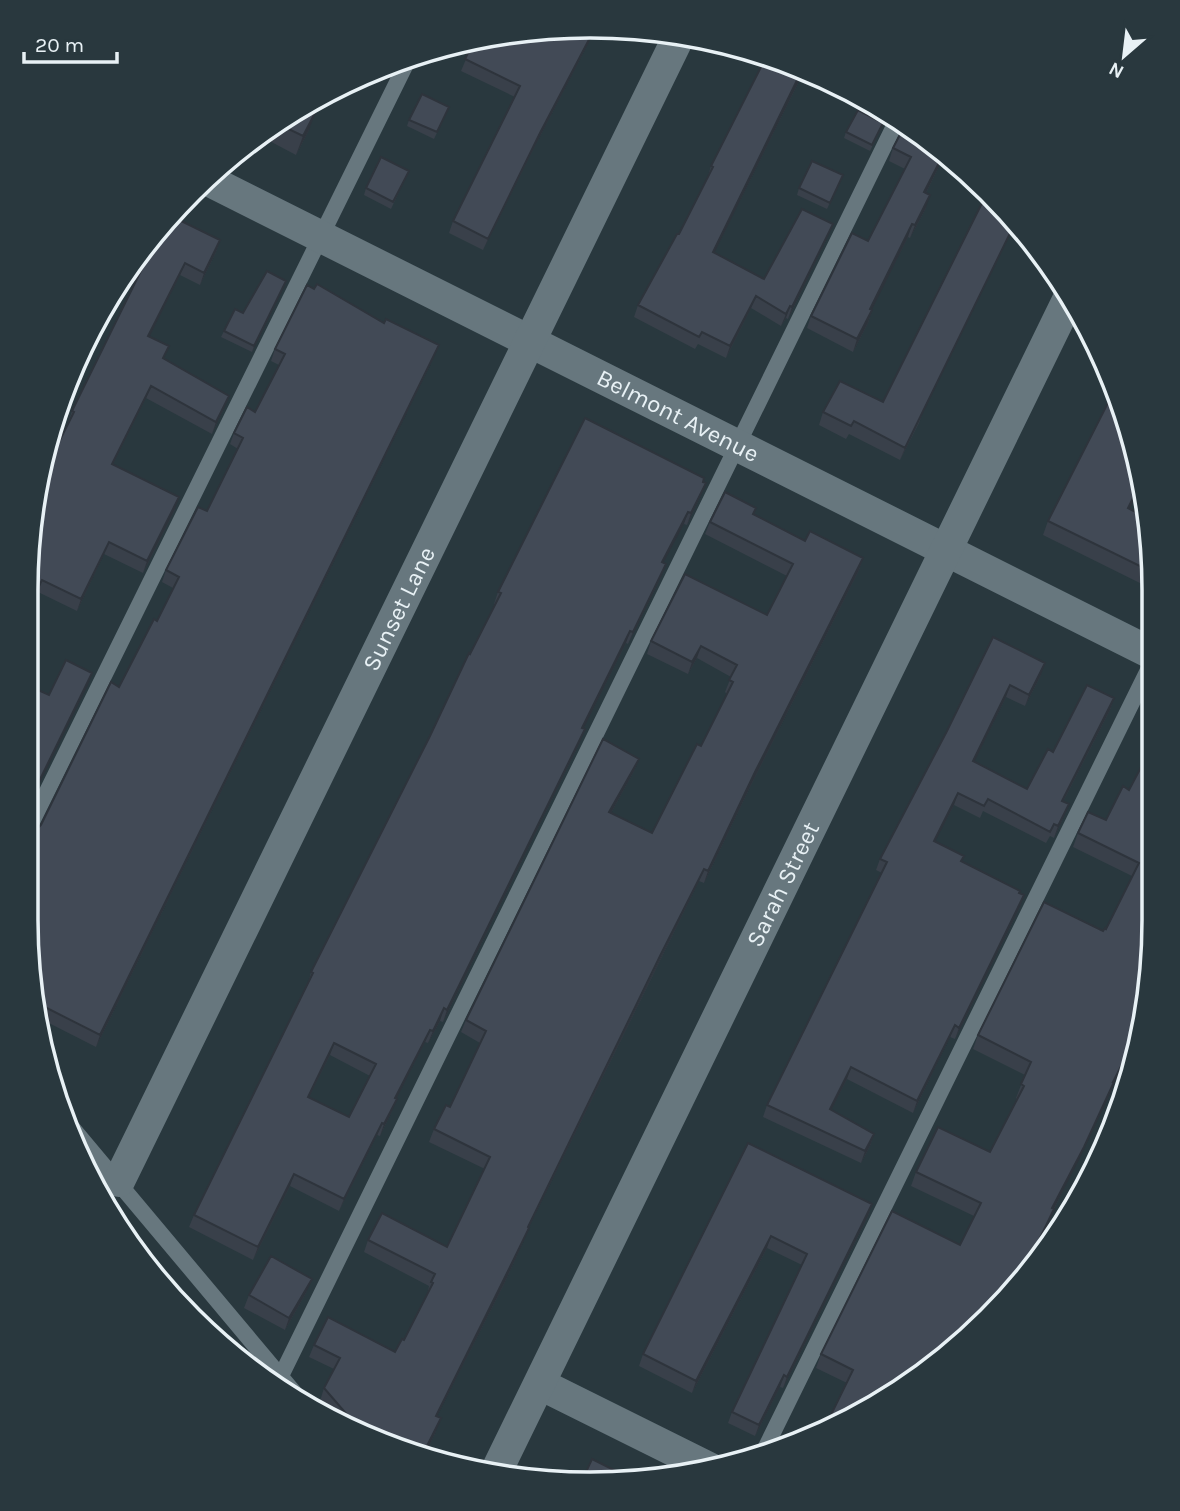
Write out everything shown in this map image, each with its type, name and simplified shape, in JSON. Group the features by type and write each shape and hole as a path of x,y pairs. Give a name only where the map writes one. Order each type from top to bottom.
{"street":[{"name":"Sunset Lane","path":"118,1181 675,45"},
{"name":"Belmont Avenue","path":"216,184 1142,649"},
{"name":"Sarah Street","path":"500,1465 1064,308"},
{"path":"540,1384 697,1462"}],"lane":[{"path":"38,810 402,72"},
{"path":"281,1376 893,129"},
{"path":"768,1443 1142,682"},
{"path":"85,1142 285,1380"}],"building":[{"path":"590,38 488,239 453,221 520,86 465,59 468,52 482,49 518,43"},
{"path":"761,66 798,79 713,252 764,279 802,209 833,224 792,307 790,306 786,314 756,296 730,346 702,332 699,337 638,305 679,234 713,167 711,166"},
{"path":"422,94 449,107 437,132 409,120"},
{"path":"858,110 883,123 872,145 846,132"},
{"path":"316,111 303,136 288,129"},
{"path":"900,134 939,163 924,192 930,195 915,225 912,224 857,339 811,316 852,233 868,241 911,157 893,148"},
{"path":"381,157 409,171 393,202 366,188"},
{"path":"812,161 843,175 830,203 799,188"},
{"path":"982,202 1010,233 905,448 854,421 851,426 823,412 840,381 883,402"},
{"path":"180,221 220,240 204,273 185,263 148,336 169,346 163,358 229,396 216,422 151,386 112,464 179,497 147,561 109,542 81,599 42,580 38,588 43,518 49,482 58,444 74,412 72,411 143,267 175,226"},
{"path":"267,271 286,281 254,346 224,331 235,309 243,313"},
{"path":"317,284 384,323 386,319 439,345 100,1035 45,1007 38,921 38,828 111,682 119,687 154,619 157,621 179,577 166,570 198,507 207,511 243,438 234,433 247,407 255,412 285,354 275,349 307,285 314,289"},
{"path":"1108,402 1131,482 1134,497 1128,508 1136,512 1141,566 1048,521"},
{"path":"585,418 704,478 703,482 706,483 662,562 666,564 582,728 585,729 447,1010 444,1008 433,1031 430,1030 344,1199 294,1174 258,1247 194,1215 313,973 311,972 501,593 498,592","holes":["334,1043 376,1064 349,1117 308,1097"]},
{"path":"725,492 756,508 753,514 805,541 810,531 863,558 708,871 704,869 661,954 436,1416 441,1418 426,1447 349,1417 324,1388 340,1358 314,1345 328,1317 395,1352 433,1283 431,1282 435,1274 368,1240 382,1213 447,1247 490,1157 434,1129 446,1105 450,1107 486,1031 466,1020 603,739 639,759 609,812 652,833 697,744 701,746 733,682 729,680 737,665 701,646 692,662 651,641 685,574 767,615 793,564 710,522"},
{"path":"993,637 1045,663 1029,695 1010,685 973,761 1027,789 1048,749 1053,752 1087,685 1114,698 1062,801 1069,804 1058,826 1054,824 1050,832 988,799 984,806 958,793 934,841 964,856 961,861 1024,895 959,1028 955,1025 917,1101 851,1067 830,1109 874,1134 865,1151 767,1105 887,862 880,859"},
{"path":"66,660 92,673 38,783 38,690 49,695"},
{"path":"1142,765 1142,921 1137,993 1124,1061 1084,1147 1052,1208 1054,1209 1037,1244 1005,1285 954,1336 926,1359 866,1399 829,1418 853,1370 821,1354 892,1211 960,1245 981,1203 916,1172 938,1127 990,1152 1024,1086 1021,1084 1031,1062 978,1035 1044,902 1103,931 1106,929 1139,863 1078,833 1088,812 1106,820 1123,786 1129,790"},
{"path":"748,1143 872,1204 787,1377 784,1375 759,1425 732,1412 807,1254 771,1236 696,1381 643,1354"},
{"path":"271,1256 312,1279 289,1318 249,1295"},
{"path":"592,1459 617,1471 590,1472 586,1472"}]}
